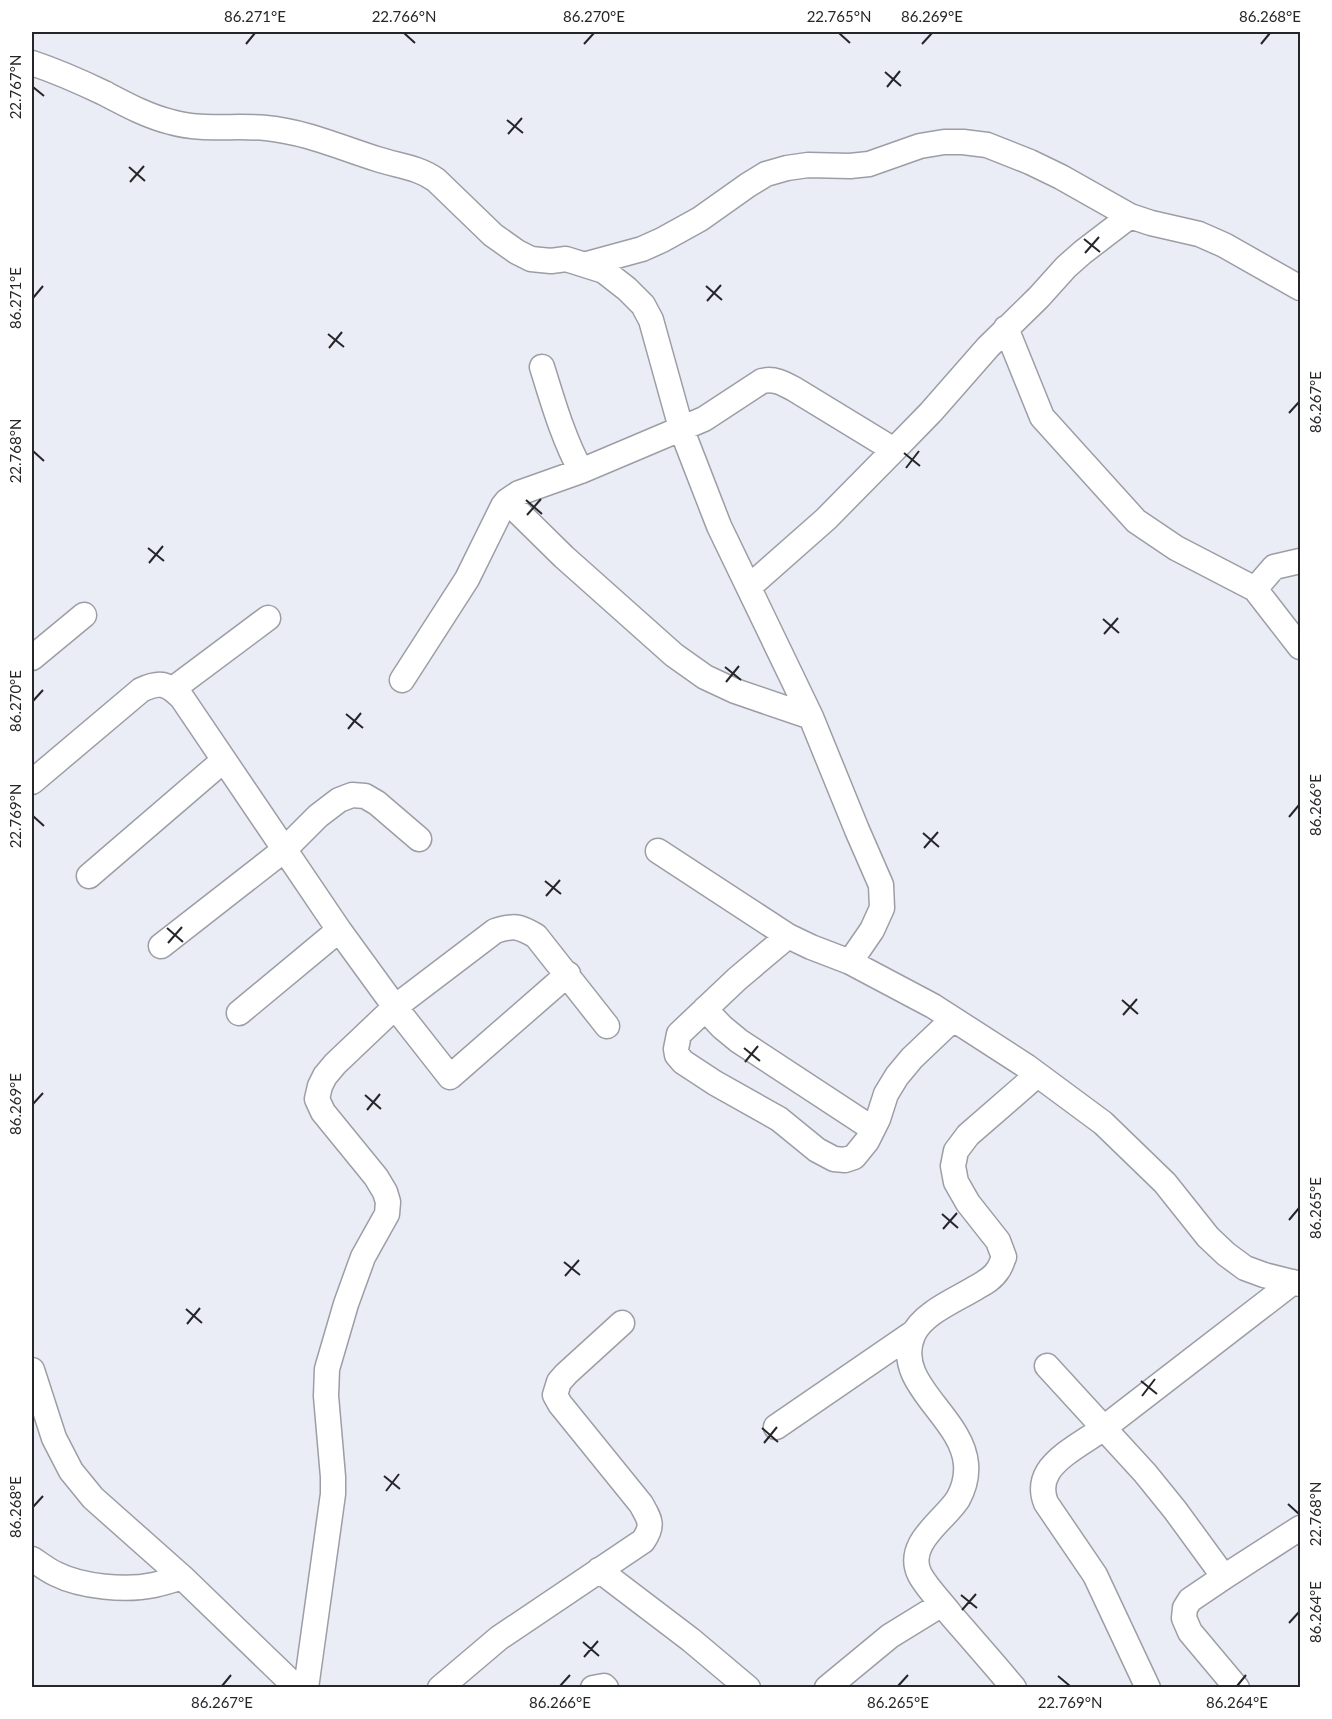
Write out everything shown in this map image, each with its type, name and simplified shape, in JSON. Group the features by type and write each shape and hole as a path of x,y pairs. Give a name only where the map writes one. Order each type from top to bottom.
{"street":[{"path":"32,63 169,122 196,128 264,128 294,132 382,161 414,168 436,180 493,235 517,252 531,259 551,261 566,259 604,271 643,305 657,336 681,428 719,526 811,717 856,830 881,885 882,908 872,930 850,962"},
{"path":"586,264 642,249 662,240 700,219 766,174 808,165 869,164 920,146 963,142 987,145 1019,158 1061,177 1130,216 1199,234 1224,244 1300,288"},
{"path":"749,586 826,519 1066,267 1130,216"},
{"path":"1006,328 1042,417 1136,522 1176,548 1255,589 1300,647"},
{"path":"542,367 569,450 581,471"},
{"path":"402,680 468,579 492,525 507,501 519,493 581,471 704,419 762,381 770,379 794,389 894,450"},
{"path":"507,501 572,564 675,656 705,677 735,691 811,717"},
{"path":"1255,589 1274,567 1300,561"},
{"path":"32,658 84,615"},
{"path":"173,689 268,618"},
{"path":"32,782 141,690 153,685 164,684 182,698 339,930 450,1077 568,974"},
{"path":"88,876 224,760"},
{"path":"161,946 284,850 318,816 339,800 352,795 365,796 377,803 419,839"},
{"path":"658,851 788,936 850,962 933,1006 1037,1075 1110,1131 1165,1183 1208,1238 1226,1254 1245,1268 1297,1283"},
{"path":"306,1688 333,1494 326,1396 327,1369 346,1304 363,1257 387,1214 388,1202 376,1177 323,1112 318,1099 320,1086 335,1064 395,1007 495,932 509,926 522,927 536,936 608,1026"},
{"path":"239,1013 339,930"},
{"path":"788,936 737,979 679,1034 677,1055 683,1062 715,1083 778,1119 817,1150 834,1160 845,1160 854,1156 867,1141 886,1094 897,1076 912,1058 953,1019"},
{"path":"705,1009 739,1041 873,1129"},
{"path":"776,1426 913,1333 926,1317 991,1279 999,1269 1004,1257 998,1241 968,1203 956,1182 953,1166 956,1151 968,1135 1037,1075"},
{"path":"1148,1688 1095,1575 1046,1503 1043,1494 1048,1472 1060,1458 1297,1283"},
{"path":"440,1688 499,1638 643,1541 650,1530 650,1522 641,1504 555,1395 559,1382 566,1374 622,1323"},
{"path":"913,1333 908,1351 911,1368 919,1383 955,1430 965,1457 967,1475 958,1498 921,1543 916,1558 920,1575 1014,1688"},
{"path":"1047,1366 1145,1473 1224,1577"},
{"path":"32,1370 54,1438 71,1471 93,1498 182,1577 297,1688"},
{"path":"1237,1688 1190,1632 1184,1618 1185,1608 1190,1600 1300,1528"},
{"path":"32,1559 56,1574 74,1581 97,1585 128,1587 154,1585 182,1577"},
{"path":"599,1570 691,1640 748,1688"},
{"path":"827,1688 890,1636 942,1604"},
{"path":"592,1688 604,1686 606,1688"}]}
